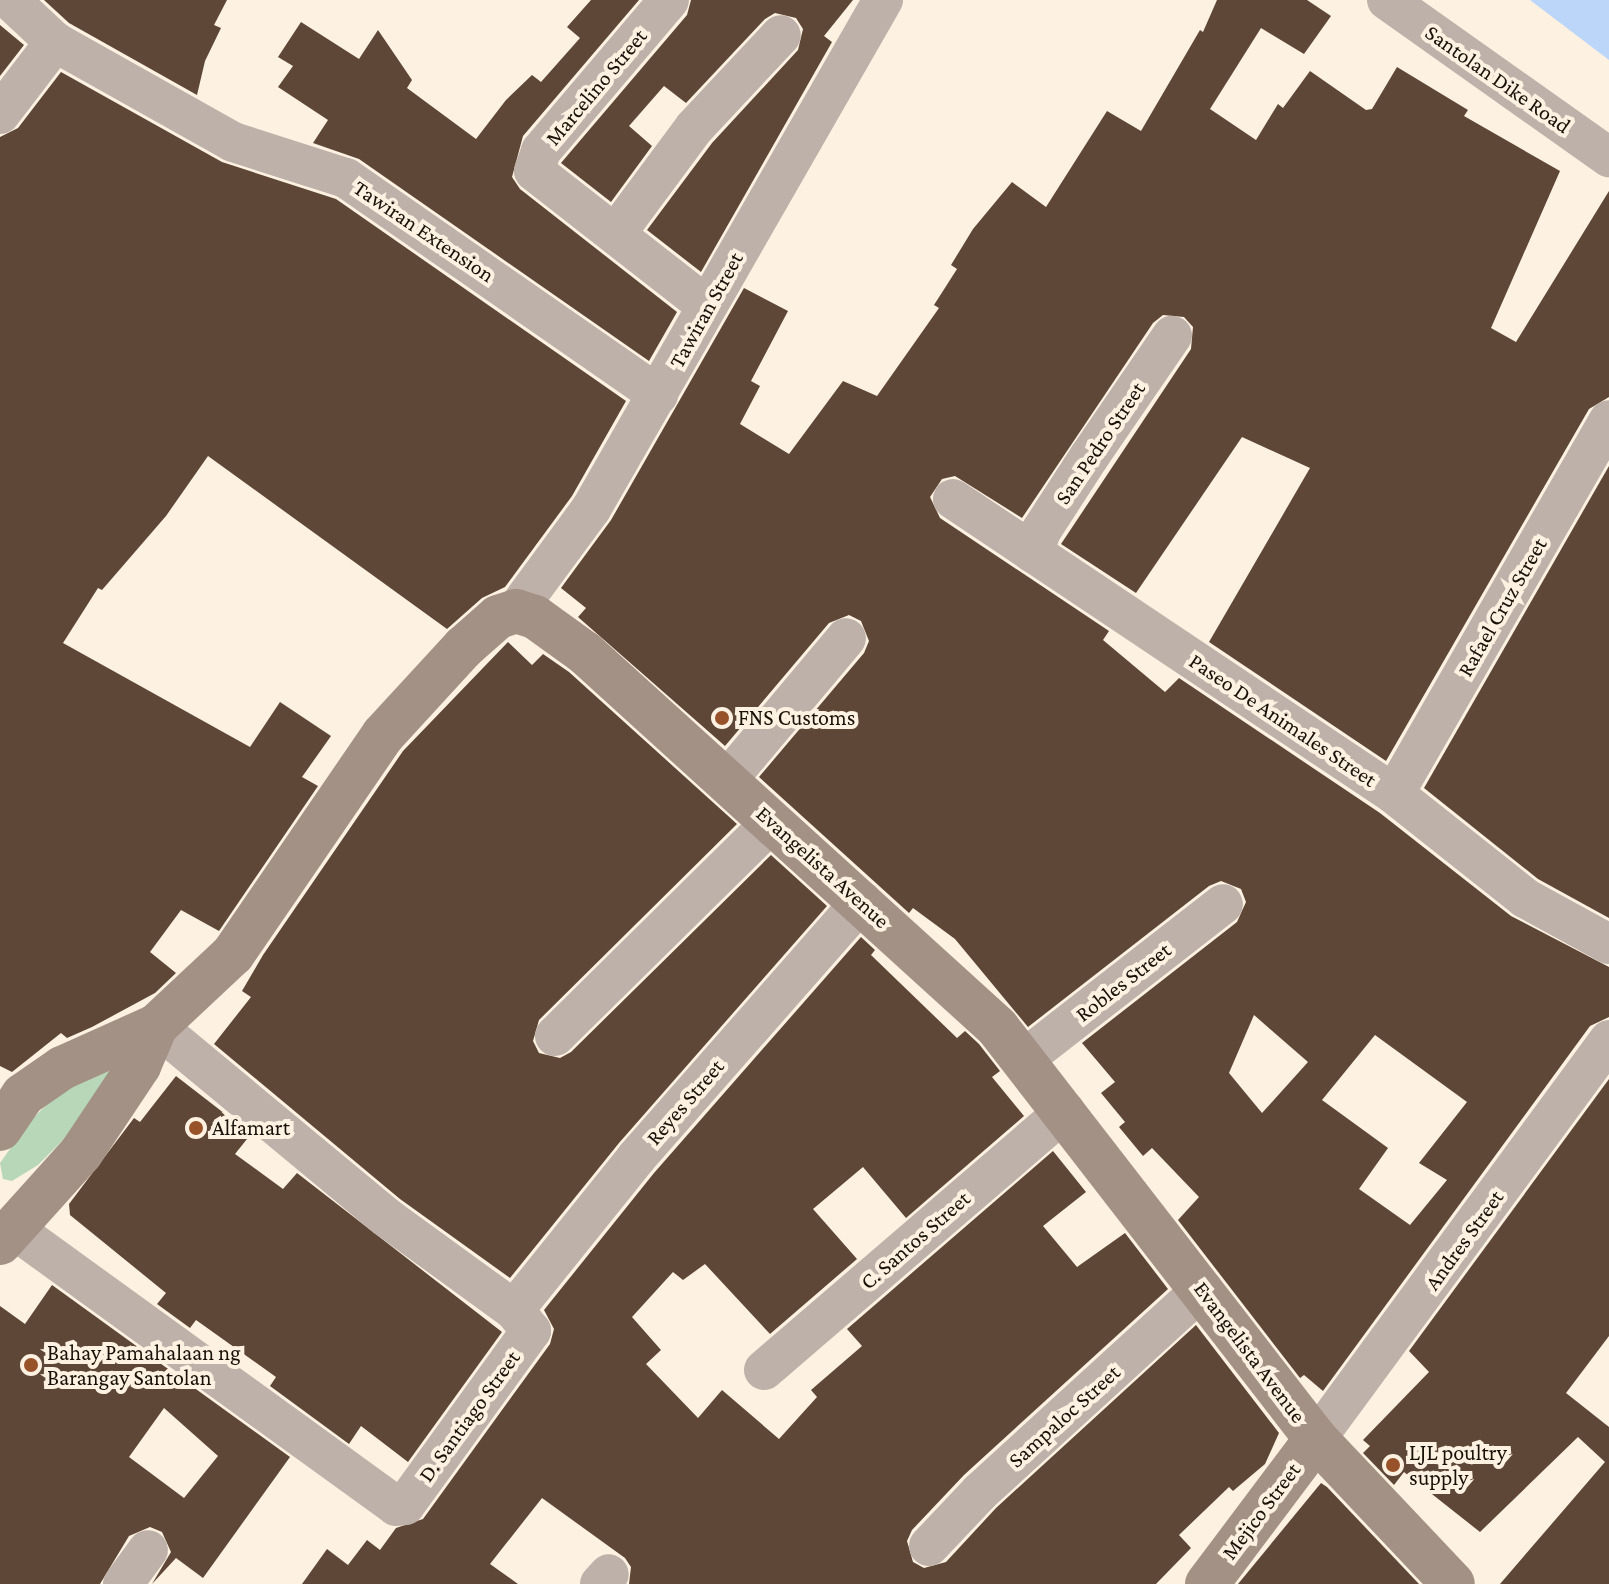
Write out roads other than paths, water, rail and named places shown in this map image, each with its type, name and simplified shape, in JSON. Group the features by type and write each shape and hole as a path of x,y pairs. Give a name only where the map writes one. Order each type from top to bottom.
{"street":[{"name":"Marcelino Street","path":"669,0 534,163 534,171 617,232 707,306"},
{"name":"Tawiran Street","path":"516,611 591,509 883,0"},
{"name":"Santolan Dike Road","path":"1387,0 1609,157"},
{"name":"Tawiran Extension","path":"22,3 55,42 233,142 346,178 658,395"},
{"path":"617,232 694,128 781,35"},
{"path":"0,114 55,42"},
{"name":"San Pedro Street","path":"1033,553 1065,494 1172,336"},
{"name":"Rafael Cruz Street","path":"1394,794 1609,420"},
{"name":"Paseo De Animales Street","path":"953,499 1394,794 1525,898 1609,944"},
{"path":"8,1103 113,1041 156,1026 233,954 345,784 401,714 464,647 498,617 516,611"},
{"name":"Evangelista Avenue","path":"516,611 535,617 585,653 935,966 1024,1059 1316,1439 1453,1584"},
{"path":"727,780 846,638"},
{"path":"555,1036 772,822"},
{"name":"Reyes Street","path":"514,1310 636,1158 862,901"},
{"name":"Robles Street","path":"1024,1059 1223,904"},
{"path":"8,1237 81,1153 139,1066 156,1026"},
{"path":"156,1026 386,1217 514,1310"},
{"name":"Andres Street","path":"1316,1439 1609,1040"},
{"name":"C. Santos Street","path":"764,1370 1065,1111"},
{"name":"D. Santiago Street","path":"8,1237 396,1506 405,1505 531,1331 514,1310"},
{"name":"Sampaloc Street","path":"929,1546 980,1492 1202,1289"},
{"name":"Mejico Street","path":"1207,1584 1316,1439"},
{"path":"123,1584 148,1550"}],"water":[{"path":"1530,0 1609,0 1609,60"}],"place":[{"name":"FNS Customs","path":"722,718"},
{"name":"Alfamart","path":"196,1128"},
{"name":"Bahay Pamahalaan ng Barangay Santolan","path":"31,1365"},
{"name":"LJL poultry supply","path":"1393,1465"}]}
